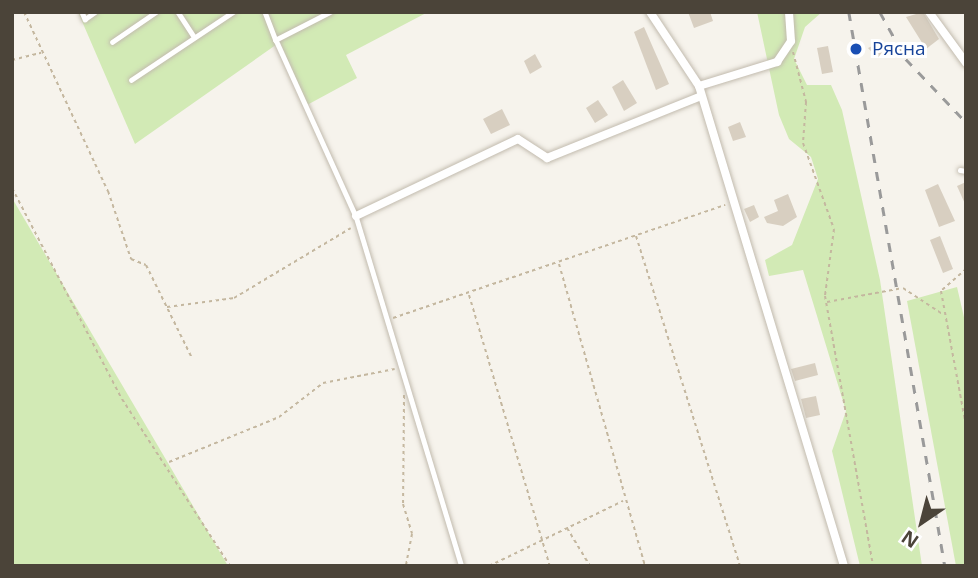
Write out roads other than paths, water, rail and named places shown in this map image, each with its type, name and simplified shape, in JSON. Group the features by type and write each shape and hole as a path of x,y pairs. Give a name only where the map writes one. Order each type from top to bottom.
{"street":[{"path":"650,12 699,86 699,97 729,203 760,293 844,566"},
{"path":"699,86 767,68 791,41 789,12"},
{"path":"929,12 964,57"},
{"path":"357,220 518,139 547,158 699,97"}],"lane":[{"path":"82,12 85,19 95,12"},
{"path":"113,42 156,12"},
{"path":"178,12 194,37"},
{"path":"131,80 233,12"},
{"path":"265,12 357,220 462,566"},
{"path":"276,40 331,12"}],"railway":[{"path":"849,12 945,566"},
{"path":"880,12 906,59 966,122"}],"place":[{"name":"Рясна","path":"856,49"}]}
